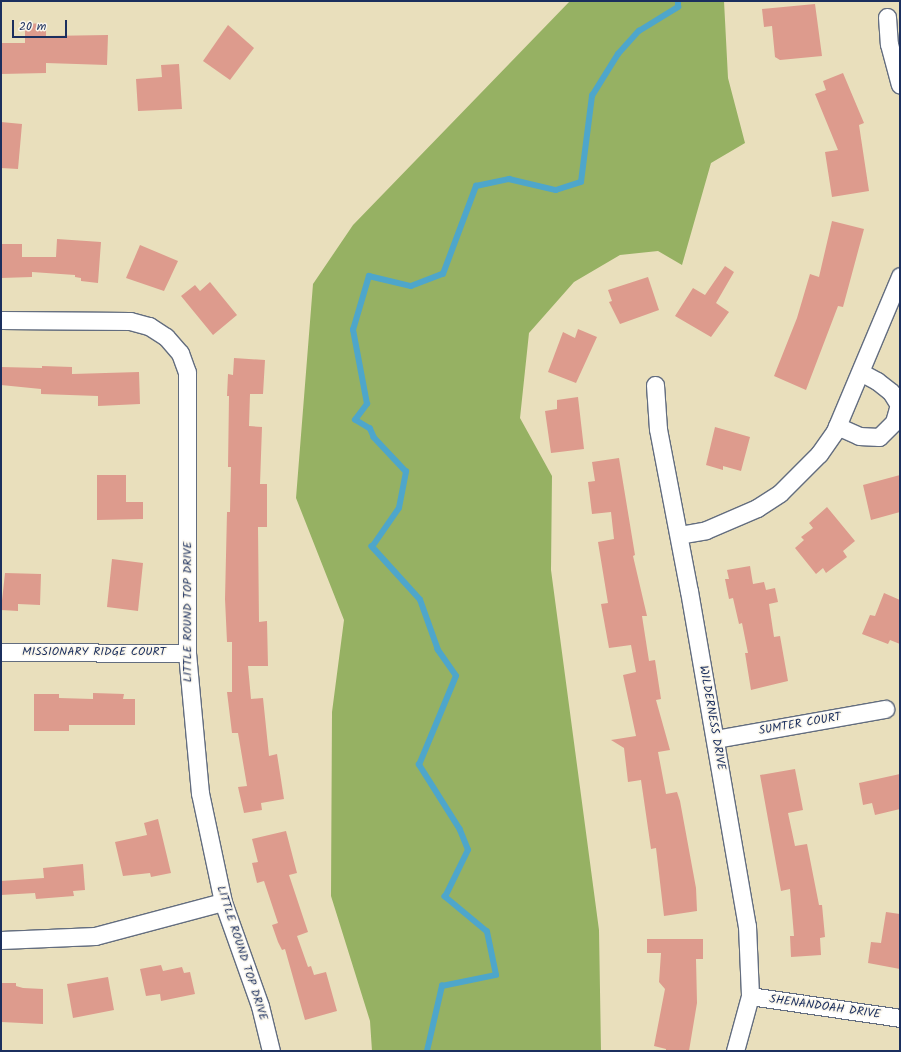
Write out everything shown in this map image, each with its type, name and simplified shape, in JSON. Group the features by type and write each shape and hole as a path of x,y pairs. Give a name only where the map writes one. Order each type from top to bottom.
{"street":[{"path":"887,17 889,44 900,85"},
{"path":"679,536 732,520 780,493 819,454 837,426 900,276"},
{"name":"LITTLE ROUND TOP DRIVE","path":"1,320 130,321 149,326 166,337 180,353 187,372 187,652 200,793 223,902 260,1006 271,1051"},
{"path":"837,426 859,436 879,437 894,422 899,406 891,392 877,380 860,372"},
{"name":"WILDERNESS DRIVE","path":"654,384 658,429 716,739 747,926 750,996 735,1051"},
{"name":"MISSIONARY RIDGE COURT","path":"1,652 187,652"},
{"name":"SUMTER COURT","path":"716,739 885,709"},
{"path":"1,940 95,936 223,902"},
{"name":"SHENANDOAH DRIVE","path":"750,996 900,1018"}],"green space":[{"path":"570,1 724,1 728,78 745,143 711,163 682,265 658,251 620,255 574,282 529,333 520,418 552,476 551,570 599,930 601,1051 372,1051 370,1021 331,896 332,712 344,620 296,498 313,284 353,225"}],"building":[{"path":"815,4 822,56 780,60 775,57 772,26 764,27 762,9"},
{"path":"46,23 46,36 108,35 107,65 46,63 46,73 1,74 1,43 25,43 25,24"},
{"path":"228,25 254,48 230,80 203,61"},
{"path":"179,64 182,109 138,111 136,79 162,77 161,65"},
{"path":"843,73 864,123 859,125 869,191 832,197 825,152 838,150 815,94 826,90 823,81"},
{"path":"1,122 22,124 18,169 1,168"},
{"path":"832,221 864,229 843,307 838,306 806,390 774,376 797,318 810,274 819,277"},
{"path":"57,239 101,242 98,283 81,281 81,278 75,277 75,275 32,272 32,277 1,278 1,244 22,244 22,257 56,257"},
{"path":"140,245 178,261 164,291 126,278"},
{"path":"725,266 734,272 716,303 729,312 711,337 675,316 693,288 705,295"},
{"path":"648,277 659,310 620,324 609,302 612,301 608,290"},
{"path":"210,282 237,315 213,335 181,296 195,285 200,291"},
{"path":"578,329 597,337 576,383 548,372 563,332 575,338"},
{"path":"234,358 265,360 263,394 250,394 249,426 262,427 260,484 267,484 267,527 258,527 259,622 267,621 268,666 248,666 251,699 263,698 269,756 277,754 284,799 261,803 262,810 244,813 238,787 247,786 238,733 232,733 227,692 232,692 232,642 227,642 225,599 227,512 230,512 231,467 228,467 229,396 227,396 228,374 233,375"},
{"path":"42,366 72,367 72,374 139,372 140,404 98,406 98,396 41,394 41,389 1,385 1,367 42,368"},
{"path":"578,397 584,449 551,453 545,411 557,409 557,400"},
{"path":"715,427 750,437 741,471 723,466 723,470 706,465"},
{"path":"619,458 635,555 633,556 647,616 642,616 649,661 655,660 661,699 656,700 670,750 658,752 666,794 677,792 680,801 696,888 697,911 664,916 656,848 651,849 641,780 628,782 624,748 611,740 636,736 623,675 636,672 631,645 609,648 601,604 608,603 598,542 614,539 611,512 592,514 588,482 595,481 592,462"},
{"path":"97,475 126,475 126,502 143,502 143,519 97,520"},
{"path":"900,475 900,512 871,520 863,485"},
{"path":"827,507 855,541 843,551 847,557 826,573 823,568 816,574 795,548 804,540 801,537 813,528 809,523"},
{"path":"112,559 143,563 138,611 107,607"},
{"path":"750,566 753,584 764,582 766,590 775,588 778,602 769,604 774,637 780,636 788,681 751,690 745,653 748,653 742,623 739,624 733,598 729,599 725,579 729,579 727,570"},
{"path":"5,573 41,574 40,605 18,604 18,611 1,610"},
{"path":"884,593 900,600 900,644 890,640 888,644 862,634 870,615 875,616"},
{"path":"93,693 124,694 123,699 135,699 135,725 69,725 69,731 34,731 34,694 59,694 59,698 93,699"},
{"path":"795,769 803,810 788,813 795,846 807,844 819,905 822,905 825,937 820,938 821,955 791,957 790,936 794,936 790,889 781,891 760,775"},
{"path":"900,774 900,809 875,815 872,803 863,805 859,783"},
{"path":"158,819 171,873 151,877 150,873 123,876 115,842 147,835 144,823"},
{"path":"286,831 297,873 289,875 308,932 297,936 308,967 311,966 314,975 326,972 337,1011 305,1020 285,949 282,950 272,925 278,923 264,881 257,883 252,863 258,862 252,839"},
{"path":"83,864 85,890 73,891 74,896 36,899 35,893 1,895 1,881 44,878 43,868"},
{"path":"886,912 900,914 900,969 868,963 871,942 881,943"},
{"path":"647,939 703,939 703,959 696,959 697,1003 689,1051 666,1051 666,1049 654,1046 665,989 659,982 661,953 647,953"},
{"path":"161,965 163,971 182,967 184,973 190,972 195,994 161,1001 160,994 146,996 140,969"},
{"path":"108,977 114,1010 73,1018 67,984"},
{"path":"1,983 16,983 16,986 23,988 43,989 43,1024 1,1022"}],"waterway":[{"path":"427,1051 442,986 496,975 487,932 445,897 468,850 460,830 419,765 456,676 438,650 420,600 372,547 399,508 406,472 374,438 370,429 355,420 367,404 353,330 369,276 411,286 443,274 476,186 509,179 556,190 581,182 592,96 618,54 639,31 678,7 678,1"}]}
